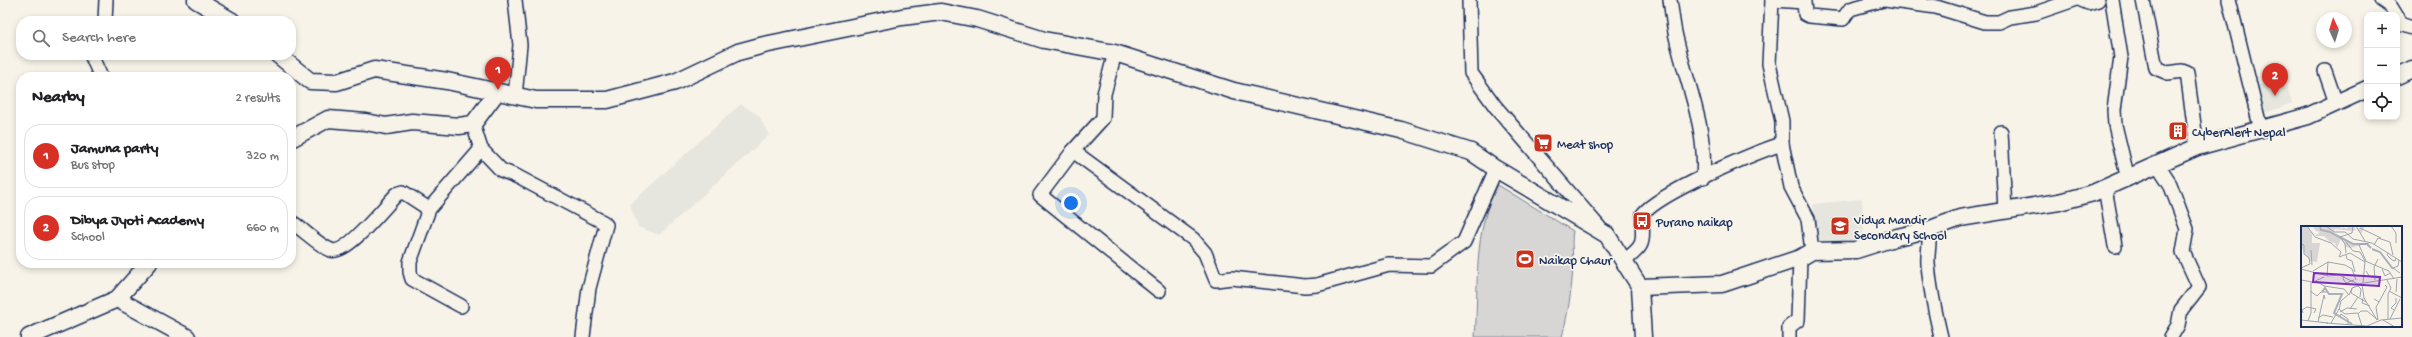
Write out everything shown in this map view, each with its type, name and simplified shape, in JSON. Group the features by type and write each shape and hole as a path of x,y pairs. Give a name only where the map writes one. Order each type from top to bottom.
{"street":[{"path":"105,16 106,0"},
{"path":"196,0 223,16"},
{"path":"514,96 520,45 515,0"},
{"path":"1469,0 1471,72 1494,106 1547,170 1607,235 1624,261 1640,287 1643,337"},
{"path":"1670,0 1676,37 1694,100 1705,152 1703,178"},
{"path":"1790,337 1789,327 1798,320 1806,254 1808,219 1791,187 1782,144 1782,121 1769,64 1772,0 1804,2 1805,14 1809,16 1843,19 1850,9 1884,0 1936,7 1985,22 1999,22 2010,17 2036,13 2074,0"},
{"path":"2081,0 2088,3 2098,0"},
{"path":"2112,0 2121,57 2114,110 2115,125 2128,179"},
{"path":"2143,0 2156,68 2168,73 2182,71 2186,73 2197,146"},
{"path":"2230,0 2261,130"},
{"path":"2381,0 2391,6 2394,12"},
{"path":"284,60 310,81 337,82 374,70 447,81 536,100 607,100 675,82 738,52 764,45 902,17 941,12 977,19 1044,40 1115,53 1234,91 1408,132 1472,152 1496,169 1607,235"},
{"path":"2400,24 2412,28"},
{"path":"1115,53 1104,94 1103,118 1073,151 1040,195 1159,291"},
{"path":"93,60 99,72"},
{"path":"2400,75 2412,69"},
{"path":"2325,71 2336,103"},
{"path":"1640,287 1722,284 1806,254 1856,250 1897,237 1928,230 1960,218 2059,202 2105,188 2128,179 2197,146 2261,130 2308,116 2364,91"},
{"path":"296,136 328,120 366,122 386,126 412,122 459,126 473,124 497,92"},
{"path":"473,124 480,148 501,170 518,177 604,222 606,225 589,288 583,337"},
{"path":"2001,132 2005,211"},
{"path":"1624,261 1640,248 1644,238 1643,214 1648,207 1686,185 1782,144"},
{"path":"461,306 412,278 410,272 410,262 429,209 480,148"},
{"path":"1073,151 1193,239 1205,253 1216,280 1232,278 1305,286 1317,285 1389,265 1431,266 1464,242 1496,169"},
{"path":"2157,164 2170,184 2187,229 2183,252 2199,287 2181,310 2178,325 2171,337"},
{"path":"2105,188 2115,246"},
{"path":"296,225 332,250 341,250 351,243 397,194 404,192 429,209"},
{"path":"1928,230 1930,239 1928,261 1931,296 1941,337"},
{"path":"29,337 117,298 144,268"},
{"path":"117,298 171,333 187,337"}],"shaded area":[{"path":"2271,82 2274,90 2287,87 2292,103 2265,113 2257,86"},
{"path":"741,104 759,116 769,135 659,235 638,227 630,204"},
{"name":"Naikap Chaur","path":"1498,185 1573,231 1572,283 1562,337 1475,337 1480,240 1484,221"},
{"name":"Vidya Mandir Secondary School","path":"1862,199 1864,240 1819,243 1813,204"}],"place":[{"name":"Jamuna party","path":"498,90"},
{"name":"Dibya Jyoti Academy","path":"2275,96"},
{"name":"CyberAlert Nepal","path":"2178,131"},
{"name":"Meat shop","path":"1543,143"},
{"name":"Purano naikap","path":"1642,221"},
{"name":"Vidya Mandir Secondary School","path":"1840,226"},
{"name":"Naikap Chaur","path":"1525,259"}]}
